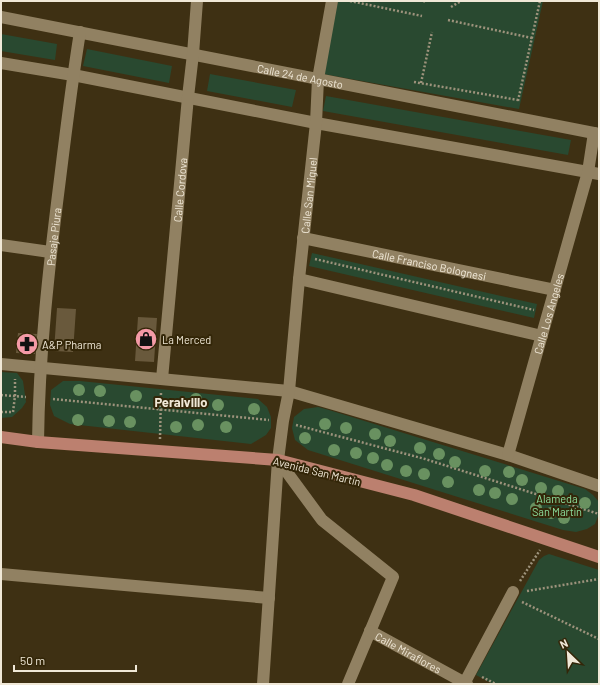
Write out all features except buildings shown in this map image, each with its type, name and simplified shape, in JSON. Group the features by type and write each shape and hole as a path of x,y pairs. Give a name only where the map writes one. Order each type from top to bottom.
{"main road":[{"name":"Avenida San Martín","path":"1,437 38,442 278,460 414,495 599,556"}],"street":[{"name":"Calle Cordova","path":"162,379 197,1"},
{"name":"Calle San Miguel","path":"263,684 278,460 288,391 298,279 316,123 318,79 332,1"},
{"name":"Calle 24 de Agosto","path":"1,16 596,134"},
{"name":"Pasaje Piura","path":"38,442 39,398 50,252 80,32"},
{"path":"1,63 73,75 316,123 594,173"},
{"name":"Calle Los Angeles","path":"508,455 555,290 594,173 596,134"},
{"name":"Calle Franciso Bolognesi","path":"303,238 555,290"},
{"path":"1,246 50,252"},
{"path":"298,279 542,336"},
{"path":"1,364 288,391 508,455 599,486"},
{"path":"278,460 322,520 393,577 348,684"},
{"path":"1,574 269,598"},
{"path":"466,683 518,595"},
{"name":"Calle Miraflores","path":"370,631 466,683"}],"path":[{"path":"350,1 422,16"},
{"path":"451,7 461,1"},
{"path":"514,117 540,1"},
{"path":"448,20 532,38"},
{"path":"422,83 432,32"},
{"path":"301,255 548,313"},
{"path":"1,412 12,412 16,396 15,378 8,378"},
{"path":"159,451 162,379"},
{"path":"1,395 283,421 425,459 599,514"},
{"path":"518,595 547,540"},
{"path":"518,595 599,580"},
{"path":"518,595 599,639"},
{"path":"479,675 496,684"}],"green space":[{"path":"338,1 543,1 519,109 323,74"},
{"path":"1,34 57,44 55,60 1,51"},
{"path":"87,49 172,66 169,83 83,66"},
{"path":"210,74 296,90 292,107 207,91"},
{"path":"326,96 571,140 568,155 323,111"},
{"path":"312,253 537,304 534,318 309,266"},
{"path":"1,372 17,373 23,381 26,402 12,417 1,418"},
{"path":"63,381 80,381 258,399 267,407 271,417 271,428 266,435 251,444 70,424 54,416 50,405 51,390"},
{"name":"Alameda San Martín","path":"318,407 585,489 599,502 599,514 595,524 587,529 576,532 563,530 308,450 295,440 292,428 294,417 304,409"},
{"path":"549,554 599,570 599,684 493,684 476,675 539,560"}],"place":[{"name":"La Merced","path":"146,339"},
{"name":"A&P Pharma","path":"27,344"}],"district":[{"name":"Peralvillo","path":"181,402"}]}
